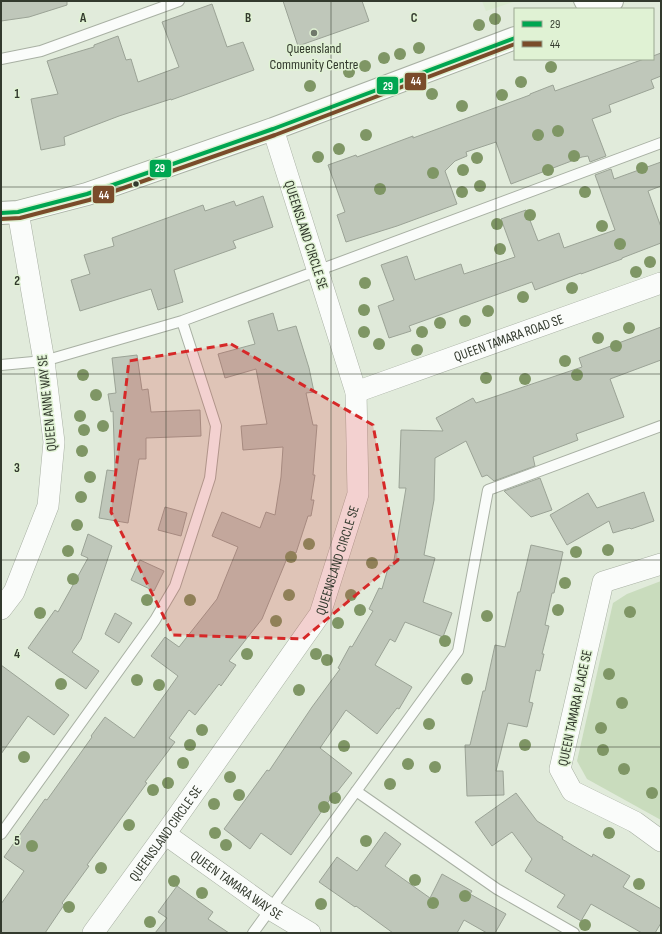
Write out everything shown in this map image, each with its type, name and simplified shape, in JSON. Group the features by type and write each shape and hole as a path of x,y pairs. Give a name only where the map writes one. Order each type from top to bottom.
{"street":[{"path":"594,8 612,1"},
{"path":"10,213 87,194 273,129 514,38"},
{"name":"QUEENSLAND CIRCLE SE","path":"93,933 165,834 320,614 358,494 356,392 273,129"},
{"name":"QUEEN ANNE WAY SE","path":"1,610 14,592 48,506 54,442 44,361 10,213"},
{"name":"QUEEN TAMARA ROAD SE","path":"356,392 661,283"},
{"name":"QUEEN TAMARA PLACE SE","path":"661,564 602,582 560,769 572,791 635,822 661,841"},
{"name":"QUEEN TAMARA WAY SE","path":"165,834 270,909 310,933"}],"lane":[{"path":"1,59 41,52 179,1"},
{"path":"1,365 44,361 182,321 661,143"},
{"path":"1,834 155,620 175,586 210,478 216,426 182,321"},
{"path":"253,933 458,651 488,490 661,426"},
{"path":"356,791 496,889 574,933"}],"highlighted area":[{"path":"231,344 373,425 398,560 303,639 173,635 111,512 129,361"}],"shaded area":[{"path":"482,1 516,1 486,11"},
{"path":"661,581 661,820 587,779 577,761 613,603 627,594"}],"building":[{"path":"1,1 67,1 67,5 29,17 1,21"},
{"name":"Queensland Community Centre","path":"283,1 362,1 369,21 298,46"},
{"path":"212,4 227,47 243,42 254,70 171,100 119,116 64,137 65,145 41,150 31,99 58,94 47,61 94,47 94,45 118,36 126,60 131,59 138,82 179,67 162,22"},
{"path":"661,53 661,76 651,80 654,88 609,105 611,112 592,119 606,156 590,162 588,156 582,157 511,184 496,142 466,152 467,156 455,161 445,171 457,204 397,226 346,242 337,215 345,212 328,165 356,155 357,157 413,136 413,138 530,95 553,85 555,91 641,60 654,60 654,56"},
{"path":"661,162 661,186 648,191 661,227 661,243 622,259 535,290 532,282 409,326 411,331 389,338 378,306 394,300 381,265 407,256 415,280 461,264 464,274 515,257 501,219 526,210 538,241 559,233 564,248 615,230 595,175 611,169 614,179"},
{"path":"263,196 273,227 233,241 236,248 174,270 183,302 158,310 151,289 80,311 71,280 90,274 84,255 114,246 112,238 203,205 205,211 234,201 236,206"},
{"path":"273,313 278,331 296,326 309,368 314,392 306,393 313,425 317,425 313,475 315,475 311,500 314,500 311,516 308,516 296,553 290,551 262,619 229,661 236,665 221,686 219,684 195,715 189,710 169,738 175,742 87,865 89,866 62,903 64,905 45,933 1,933 1,904 24,871 4,857 45,799 47,800 105,717 134,738 178,676 151,656 165,637 179,647 217,599 238,547 212,536 222,512 260,528 266,512 275,515 281,477 283,447 243,450 241,426 267,424 256,369 225,378 218,354 255,344 248,321"},
{"path":"661,327 661,360 610,379 624,417 576,434 578,440 533,457 535,466 494,481 487,475 482,477 466,441 435,458 434,500 424,555 435,558 423,602 452,613 443,637 405,622 395,642 390,639 375,665 412,687 399,709 397,708 377,734 346,710 320,748 352,773 337,792 336,791 291,855 261,833 250,849 224,829 267,770 269,771 312,707 340,669 338,668 350,646 352,647 373,611 369,609 379,588 382,589 389,565 393,566 406,488 399,488 401,430 443,431 436,418 473,398 476,403 582,367 579,358"},
{"path":"137,355 142,390 148,389 151,412 200,410 201,436 146,438 146,459 139,459 128,523 99,518 107,470 115,471 113,411 111,412 108,394 116,393 112,358"},
{"path":"540,478 552,510 531,517 504,491"},
{"path":"644,492 654,521 631,529 613,533 609,521 567,545 550,515 588,493 597,508"},
{"path":"165,507 187,513 181,536 158,530"},
{"path":"88,534 112,546 81,639 72,652 99,671 86,689 28,648 55,610 58,612 88,558 81,555"},
{"path":"531,545 563,552 545,625 549,626 542,654 544,654 540,671 536,670 529,702 533,703 527,727 508,723 496,771 503,771 504,795 467,796 465,745 470,745 483,691 485,691 495,645 505,647"},
{"path":"140,560 164,571 154,591 131,580"},
{"path":"115,613 132,623 119,643 105,634"},
{"path":"1,665 69,715 54,735 28,716 1,754"},
{"path":"516,793 537,821 563,837 562,839 592,857 593,854 630,876 623,887 661,909 661,923 655,933 642,933 591,904 581,921 557,907 565,895 525,871 532,859 512,832 492,846 475,822"},
{"path":"385,832 401,844 385,866 430,898 442,874 472,891 470,894 506,914 495,933 487,933 464,920 457,933 393,933 356,906 355,907 319,882 337,857 357,871"},
{"path":"177,886 213,912 208,919 229,933 155,933 167,918 158,912"}],"transit line":[{"name":"29","path":"1,213 18,212 87,194 273,129 514,38"},
{"name":"44","path":"1,219 20,218 89,200 275,135 514,44"}],"place":[{"name":"Queensland Community Centre","path":"314,33"}]}
